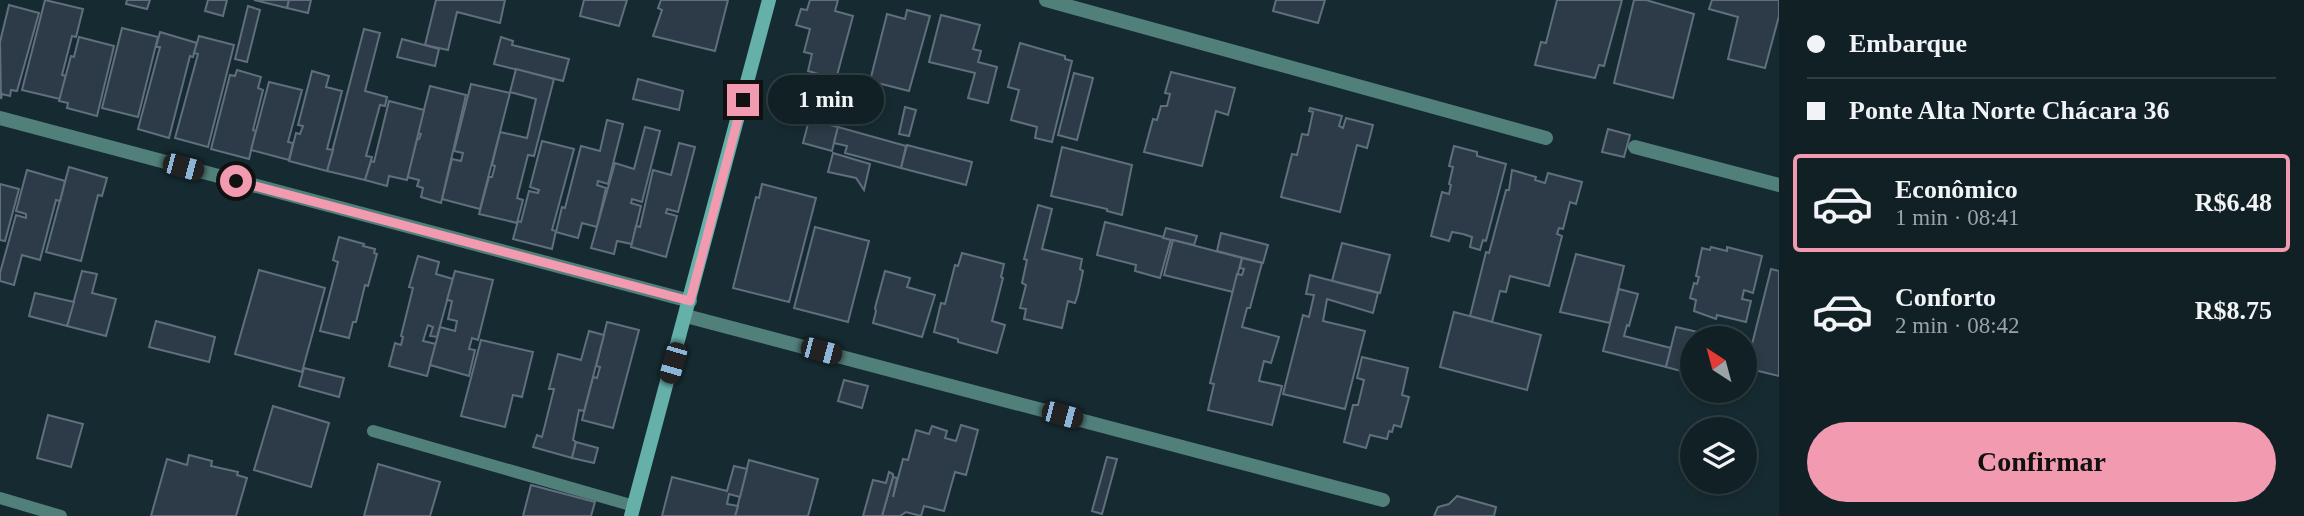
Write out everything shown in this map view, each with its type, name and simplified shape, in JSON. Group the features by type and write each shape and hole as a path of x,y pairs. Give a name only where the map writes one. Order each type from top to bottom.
{"street":[{"path":"632,511 769,0"},
{"path":"1046,0 1546,138"},
{"path":"0,118 690,301"},
{"path":"1635,147 1779,185"},
{"path":"686,316 1383,500"}],"lane":[{"path":"373,431 632,511"},
{"path":"0,498 61,516"}],"building":[{"path":"45,0 83,9 76,37 72,36 62,75 66,76 60,99 22,90"},
{"path":"127,0 150,0 147,9 126,4"},
{"path":"208,0 227,0 223,16 205,11"},
{"path":"254,0 289,0 287,8"},
{"path":"289,0 311,0 308,13 287,8"},
{"path":"436,0 505,0 500,23 457,12 448,50 425,45"},
{"path":"584,0 627,0 619,26 580,16"},
{"path":"661,0 728,0 715,51 653,36 662,10 658,8"},
{"path":"810,0 838,0 835,11 853,16 836,79 808,71 812,54 804,52 810,29 796,25 801,9 807,10"},
{"path":"1276,0 1325,0 1318,23 1273,11"},
{"path":"1557,0 1622,0 1604,66 1599,65 1595,78 1535,65 1541,42 1546,43"},
{"path":"1634,0 1646,0 1694,14 1673,98 1614,83"},
{"path":"1712,0 1779,0 1779,16 1765,68 1728,59 1738,17 1709,9"},
{"path":"9,5 39,13 17,91 11,90 10,96 2,94 1,99 0,42"},
{"path":"248,6 260,10 247,62 235,59"},
{"path":"907,10 930,16 909,91 870,81 887,14 905,19"},
{"path":"941,15 980,25 973,49 981,51 978,62 997,67 988,103 968,98 975,73 929,62"},
{"path":"122,28 158,37 138,117 102,108"},
{"path":"364,29 380,33 365,91 387,97 385,106 380,105 366,156 372,157 365,180 327,171"},
{"path":"160,32 197,43 193,57 190,56 169,138 138,129 160,47 156,47"},
{"path":"199,36 234,45 208,147 175,138 198,54 194,53"},
{"path":"79,37 114,46 97,116 67,108 68,103 59,101"},
{"path":"501,37 513,41 512,45 569,59 563,81 494,64"},
{"path":"402,39 439,49 435,66 397,57"},
{"path":"1020,43 1065,56 1065,59 1072,61 1052,142 1035,138 1037,127 1011,120 1019,90 1008,87"},
{"path":"516,69 554,79 534,156 528,155 517,198 523,200 517,223 479,214 489,177 492,177 495,166 492,165 500,132 527,138 536,99 510,92"},
{"path":"237,70 261,77 258,88 263,90 249,159 211,149 230,75 235,76"},
{"path":"312,71 329,76 326,87 342,91 327,149 333,150 327,171 289,161 296,133 300,134 303,126 298,125"},
{"path":"1171,72 1235,88 1228,115 1216,111 1202,166 1144,152 1153,119 1157,120 1161,106 1167,106 1170,94 1165,93"},
{"path":"1074,73 1093,78 1077,140 1058,135"},
{"path":"638,79 683,91 679,110 633,99"},
{"path":"269,82 302,90 288,142 293,143 289,160 251,150"},
{"path":"471,84 510,93 480,209 442,199 452,159 461,161 463,153 454,151"},
{"path":"430,86 466,95 441,203 421,197 423,188 417,186 419,180 407,177 417,139 421,134 418,133"},
{"path":"389,101 424,110 407,180 389,176 387,186 365,180 371,161 374,162"},
{"path":"905,107 916,110 909,136 899,134"},
{"path":"1310,108 1342,116 1339,126 1343,128 1346,118 1373,125 1367,148 1357,145 1340,212 1281,197 1292,154 1297,155 1302,134 1308,135 1313,112 1309,111"},
{"path":"607,120 623,124 608,184 598,181 597,185 606,188 597,227 582,223 578,238 556,232 581,146 600,151"},
{"path":"809,120 838,127 832,151 803,143"},
{"path":"645,127 660,131 642,202 632,199 631,203 641,206 632,244 617,241 614,254 591,248 615,163 634,169"},
{"path":"838,127 906,146 901,168 845,153 847,146 834,143"},
{"path":"1608,129 1630,135 1624,157 1602,152"},
{"path":"542,141 574,149 552,230 556,231 552,249 513,239 518,221 521,222 529,191 538,193 539,190 530,187"},
{"path":"679,143 695,147 678,212 667,209 666,213 677,216 666,257 631,247 636,226 640,227 653,170 671,175"},
{"path":"907,145 972,162 966,185 901,168"},
{"path":"1454,146 1506,164 1486,241 1483,240 1480,250 1470,247 1472,237 1463,234 1452,232 1449,241 1431,236 1442,192 1449,194 1453,167 1449,166"},
{"path":"1062,147 1132,165 1122,215 1051,196"},
{"path":"833,153 870,164 864,190 856,178 828,172"},
{"path":"69,167 107,178 102,196 98,195 81,261 46,252"},
{"path":"27,170 65,181 60,201 56,200 40,260 22,255 14,285 0,281 0,273 16,215 26,218 26,214 16,211"},
{"path":"1512,170 1536,177 1535,180 1545,183 1548,173 1582,182 1576,204 1570,202 1563,229 1559,228 1557,234 1562,236 1549,286 1510,276 1506,292 1500,291 1492,322 1470,316 1486,252 1489,253 1506,190 1509,190"},
{"path":"0,184 19,189 5,241 0,240"},
{"path":"762,184 816,198 789,302 733,288 756,197 759,198"},
{"path":"1038,205 1052,209 1042,249 1082,259 1080,269 1083,271 1078,294 1075,303 1068,301 1062,328 1024,319 1026,309 1020,308 1026,285 1022,283 1027,260 1024,259"},
{"path":"1105,222 1171,239 1160,278 1135,271 1136,265 1097,255"},
{"path":"815,227 869,241 848,322 794,308"},
{"path":"1166,228 1197,236 1194,245 1163,238"},
{"path":"1221,233 1268,245 1263,263 1217,251"},
{"path":"339,237 364,244 363,246 375,249 374,253 377,254 349,338 320,331 338,262 333,260"},
{"path":"1173,240 1242,258 1233,292 1164,275"},
{"path":"1342,243 1390,255 1380,293 1332,281"},
{"path":"1711,247 1727,251 1727,247 1762,256 1753,293 1744,290 1742,299 1751,301 1746,322 1717,315 1716,319 1694,311 1696,300 1690,298 1694,283 1697,284 1699,277 1696,276 1702,248 1710,250"},
{"path":"962,253 1004,264 992,321 1005,325 997,353 934,332 941,303 945,304 955,265 958,266"},
{"path":"1576,254 1624,266 1610,323 1560,312"},
{"path":"418,256 439,262 436,274 453,279 437,337 430,336 433,327 428,325 423,341 436,344 427,376 389,366 395,343 401,345 413,288 409,287"},
{"path":"1242,258 1262,263 1242,327 1279,337 1271,363 1264,361 1259,381 1282,386 1272,425 1208,410 1214,384 1210,383 1237,274 1242,275 1244,269 1240,268"},
{"path":"1771,269 1779,271 1779,376 1757,371 1757,326"},
{"path":"259,270 325,288 302,372 235,354"},
{"path":"82,271 97,274 92,293 116,299 106,336 67,326"},
{"path":"455,271 493,280 478,340 472,338 469,349 475,350 469,376 430,365 440,327 455,331 457,321 448,319 452,301 447,300"},
{"path":"885,271 910,278 907,287 935,295 922,337 873,323"},
{"path":"1310,275 1378,293 1373,313 1327,299 1323,321 1365,331 1345,409 1283,394 1303,315 1309,317 1314,295 1306,294"},
{"path":"1619,289 1638,294 1624,336 1671,348 1666,367 1603,351"},
{"path":"35,293 74,302 67,326 29,316"},
{"path":"1454,312 1541,335 1527,390 1440,367"},
{"path":"156,321 215,337 209,362 149,347"},
{"path":"607,322 639,330 613,428 582,420 593,377 597,378 600,367 596,366"},
{"path":"1676,327 1680,328 1680,371 1666,367"},
{"path":"589,331 604,335 584,411 579,410 572,458 533,447 537,435 542,437 554,389 549,389 558,354 581,360"},
{"path":"481,340 533,352 522,397 513,395 505,427 461,416"},
{"path":"1362,357 1408,368 1402,395 1409,397 1401,427 1394,425 1387,439 1370,435 1366,448 1344,442 1353,405 1358,405 1364,380 1357,378"},
{"path":"304,368 344,378 339,397 299,386"},
{"path":"844,380 868,386 862,408 838,401"},
{"path":"273,406 329,423 311,487 254,470"},
{"path":"48,415 83,424 71,467 37,458"},
{"path":"961,425 978,430 966,475 955,472 944,511 924,506 921,516 906,512 900,516 882,516 893,477 897,478 893,497 903,459 908,460 916,430 929,434 932,426 947,431 945,438 956,441"},
{"path":"576,442 598,448 594,463 572,458"},
{"path":"189,455 212,461 211,466 238,472 237,475 247,478 236,516 151,516 167,459 187,465"},
{"path":"1107,457 1117,459 1102,514 1092,511"},
{"path":"749,460 818,479 808,516 735,516"},
{"path":"378,464 440,482 430,516 364,516"},
{"path":"734,466 747,469 740,497 729,494 727,504 738,506 735,516 662,516 672,477 727,491"},
{"path":"889,472 893,477 882,516 863,516 873,480 886,483"},
{"path":"531,485 595,502 591,516 523,516"},
{"path":"1457,496 1496,507 1494,516 1434,516 1438,507 1449,504"}],"route":[{"path":"236,181 690,301 743,100"}]}
